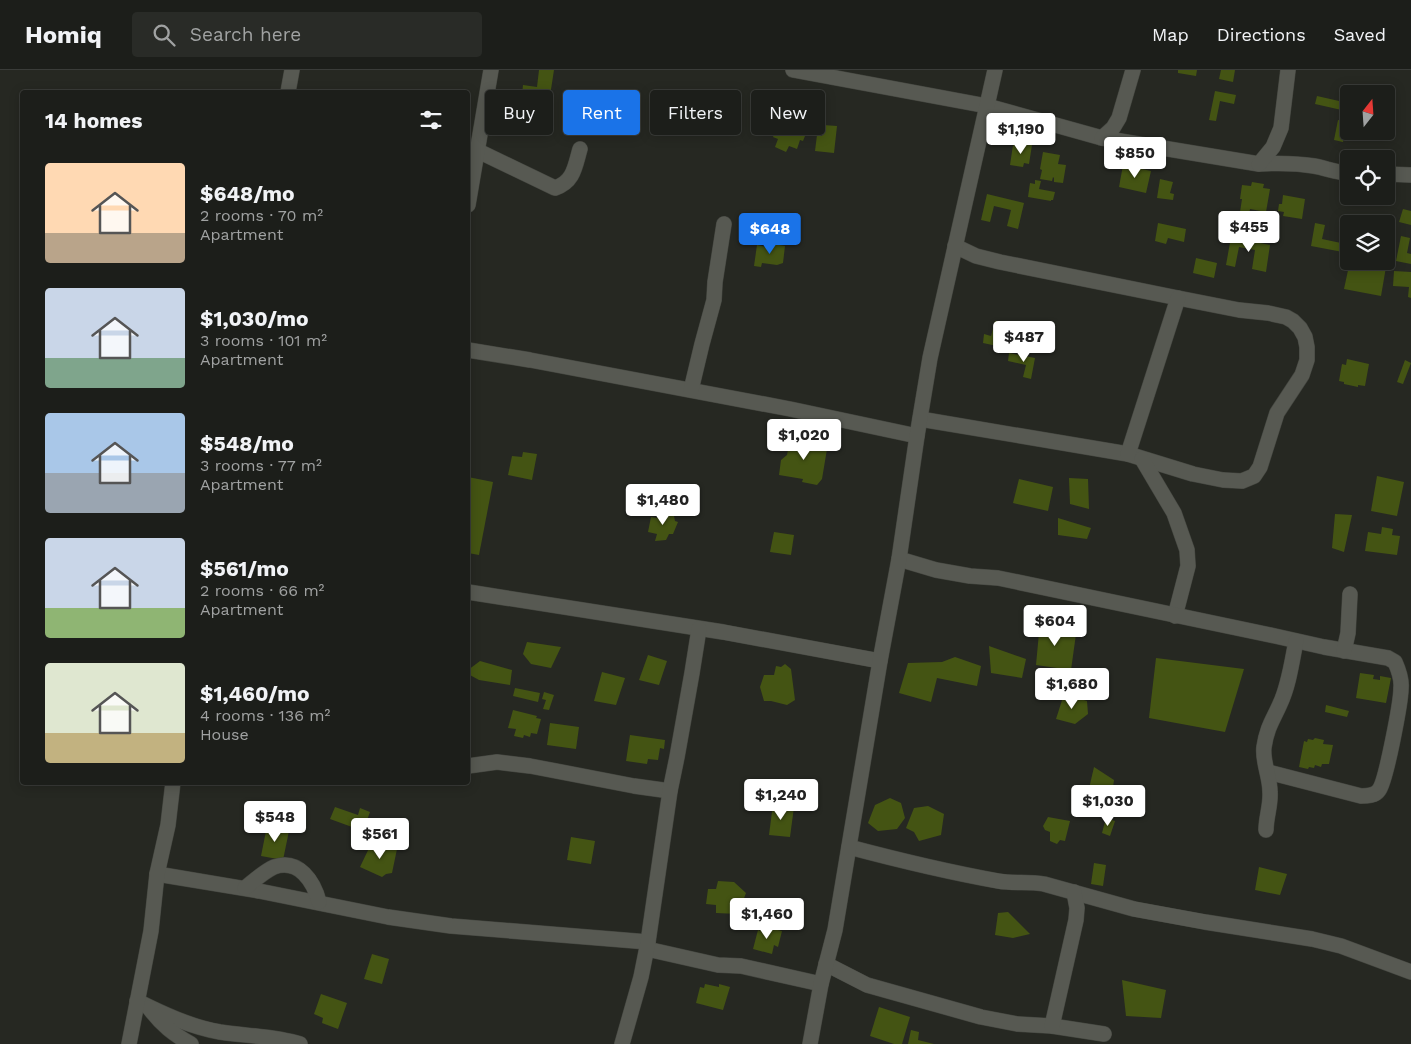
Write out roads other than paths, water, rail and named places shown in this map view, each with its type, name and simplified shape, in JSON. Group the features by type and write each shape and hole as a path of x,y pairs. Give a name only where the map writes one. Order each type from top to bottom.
{"street":[{"path":"288,90 292,70"},
{"path":"470,191 491,70"},
{"path":"793,70 987,106 1102,138 1259,164 1284,163 1313,166 1340,172"},
{"path":"810,1044 821,984 835,930 880,661 899,560 930,358 995,70"},
{"path":"1102,138 1113,128 1119,118 1133,70"},
{"path":"1259,164 1273,147 1281,128 1288,70"},
{"path":"476,150 555,188 566,182 572,175 580,149"},
{"path":"1395,174 1411,174"},
{"path":"691,390 714,300 724,224"},
{"path":"920,419 1135,457 1193,474 1223,480 1242,481 1254,476 1260,467 1278,413 1302,375 1307,360 1305,337 1300,328 1286,317 1239,310 1000,262 976,256 956,246"},
{"path":"1175,616 1188,566 1187,550 1174,513 1135,457 1178,298"},
{"path":"470,350 691,390 917,436"},
{"path":"899,560 936,570 970,576 998,578 1344,651 1388,658 1396,662 1402,689 1390,754 1379,790 1373,795 1361,796 1268,772"},
{"path":"470,592 732,634 880,661"},
{"path":"1344,651 1348,633 1350,594"},
{"path":"622,1044 647,945 670,791 699,629"},
{"path":"1266,830 1270,795 1268,772 1263,757 1267,730 1280,704 1288,680 1296,641"},
{"path":"470,766 497,762 530,766 670,791"},
{"path":"129,1044 142,1004 158,874 174,785"},
{"path":"849,847 925,867 999,882 1016,884 1033,882 1151,912 1312,939 1340,946 1411,972"},
{"path":"245,888 256,878 274,867 288,866 302,871 309,878 319,902"},
{"path":"158,874 245,888 388,917 451,926 647,945 718,965 740,966 821,984"},
{"path":"1052,1026 1076,920 1077,908 1074,892"},
{"path":"826,964 867,986 981,1017 1017,1024 1052,1026 1104,1034"},
{"path":"142,1004 175,1035 191,1044"},
{"path":"142,1004 219,1032 300,1044"}]}
